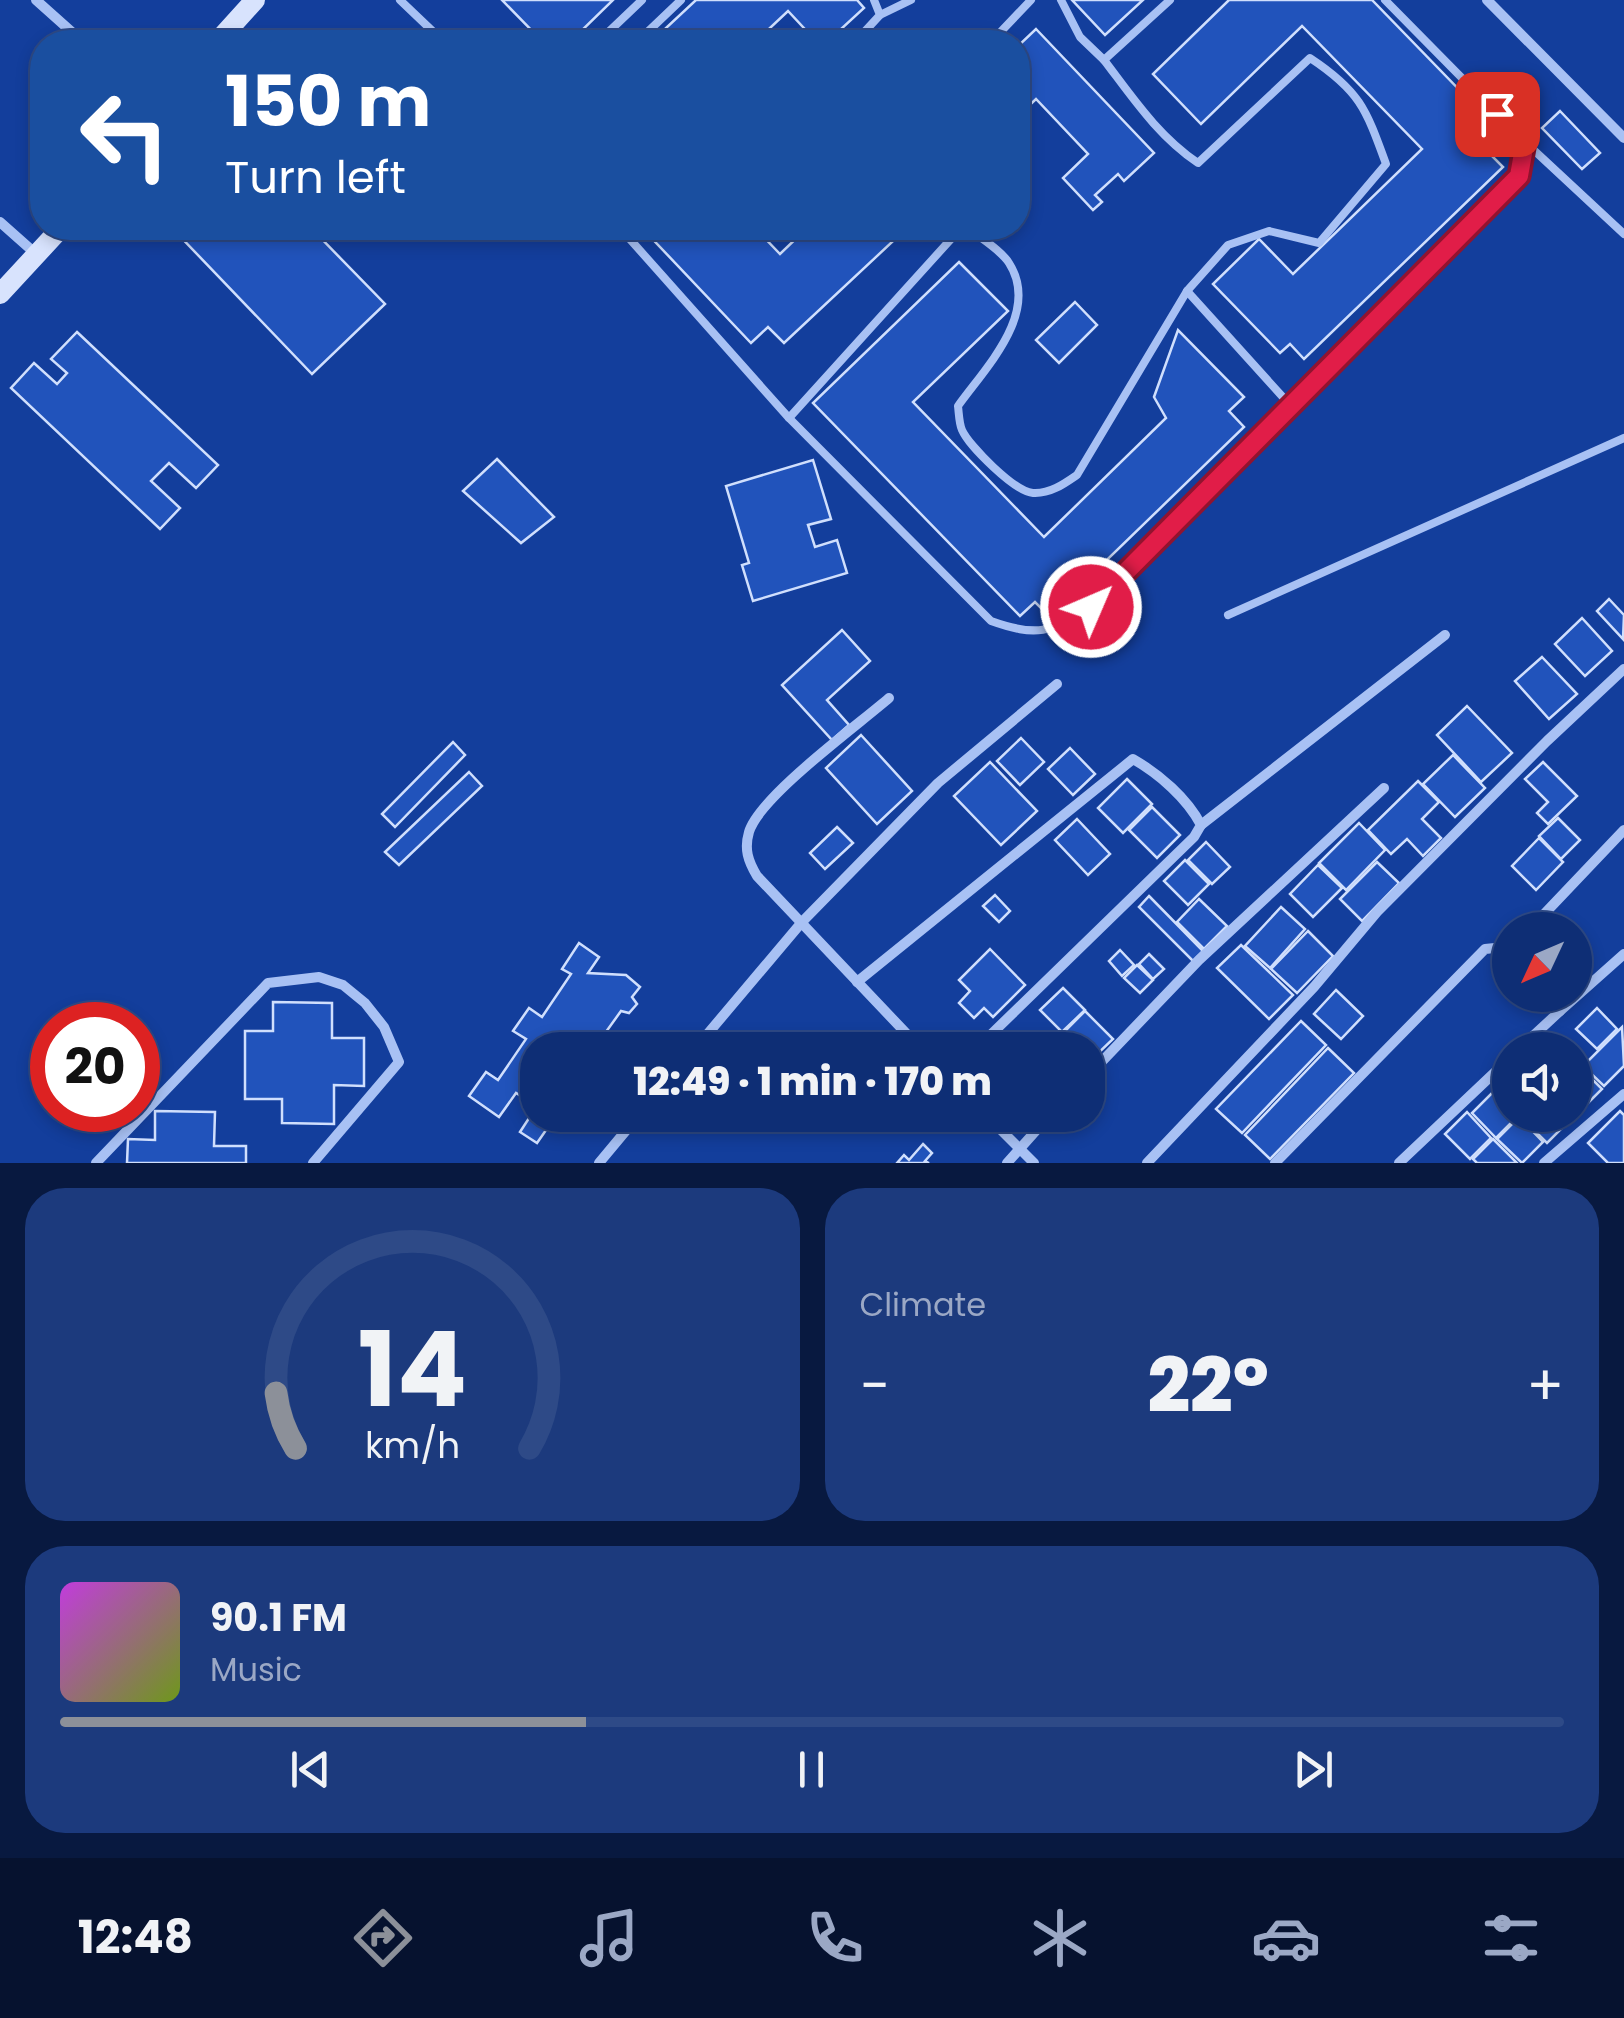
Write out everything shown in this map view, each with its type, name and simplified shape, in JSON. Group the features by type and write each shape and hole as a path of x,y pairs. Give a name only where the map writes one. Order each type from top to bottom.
{"street":[{"path":"36,0 70,30"},
{"path":"227,30 255,0"},
{"path":"1487,0 1624,138"},
{"path":"0,222 37,254"},
{"path":"0,294 50,240"},
{"path":"993,1032 1201,825 1445,635"},
{"path":"1147,1163 1314,987 1377,912 1624,669"},
{"path":"709,1032 802,922 938,783 1057,684"},
{"path":"889,698 772,798 749,830 746,858 757,876 905,1032"},
{"path":"858,982 1133,759 1151,769 1194,810 1201,825"},
{"path":"1105,1058 1199,960 1384,788"},
{"path":"1546,912 1624,830"},
{"path":"1276,1163 1484,949 1492,948"},
{"path":"1592,985 1621,962"},
{"path":"96,1163 268,983 318,977 343,985 364,1003 384,1027 399,1062 313,1163"},
{"path":"1537,1032 1559,1012"},
{"path":"1399,1163 1492,1075"},
{"path":"1544,1163 1624,1094"},
{"path":"599,1163 625,1132"},
{"path":"1003,1132 1034,1163"},
{"path":"1007,1163 1034,1132"}],"lane":[{"path":"400,0 431,30"},
{"path":"611,30 642,0"},
{"path":"649,30 681,0"},
{"path":"874,0 880,15"},
{"path":"865,30 880,15 910,0"},
{"path":"1002,30 1031,0"},
{"path":"980,240 1009,262 1018,294 1014,328 958,406 960,427 968,440 1020,489 1032,493 1053,490 1077,475 1187,292 1228,245 1269,231 1319,243 1386,164 1366,109 1341,78 1310,58 1198,163 1150,122 1104,60 1080,37 1061,0"},
{"path":"1104,60 1170,0"},
{"path":"1385,0 1525,142 1624,234"},
{"path":"631,240 789,418 991,621 1021,632 1060,627 1091,607 1519,176 1525,142"},
{"path":"789,418 953,240"},
{"path":"1187,292 1290,405"},
{"path":"1228,616 1624,438"}],"building":[{"path":"502,0 613,0 582,30 531,30"},
{"path":"696,0 857,0 864,8 840,30 806,30 788,11 768,30 664,30"},
{"path":"1072,0 1143,0 1105,35"},
{"path":"1229,0 1372,0 1505,137 1489,153 1503,167 1304,359 1290,344 1280,353 1213,284 1259,239 1293,274 1422,149 1302,26 1201,124 1153,74"},
{"path":"1036,29 1154,153 1124,181 1118,174 1095,195 1102,202 1093,210 1063,178 1088,154 1036,99 1030,105 1030,35"},
{"path":"1560,111 1600,153 1582,169 1542,128"},
{"path":"184,240 323,240 385,304 312,374"},
{"path":"653,240 767,240 780,254 795,240 894,240 784,343 768,327 751,343"},
{"path":"959,262 1008,311 913,402 1044,537 1166,418 1154,397 1178,330 1244,397 1229,411 1244,427 1049,616 1035,602 1020,616 813,403"},
{"path":"1075,302 1097,325 1059,363 1036,340"},
{"path":"77,332 218,465 196,488 169,463 151,481 180,508 160,529 11,388 34,363 57,384 67,373 51,359"},
{"path":"497,459 554,517 521,543 463,491"},
{"path":"813,460 831,519 808,525 815,547 837,540 847,573 753,601 742,565 749,563 726,486"},
{"path":"1609,599 1624,615 1623,639 1597,611"},
{"path":"1582,618 1612,651 1585,676 1555,644"},
{"path":"842,630 870,661 827,700 849,725 832,740 782,685"},
{"path":"1542,657 1577,694 1549,719 1515,681"},
{"path":"1467,706 1512,753 1481,782 1437,735"},
{"path":"861,735 912,791 877,824 826,768"},
{"path":"1021,738 1044,762 1020,785 997,761"},
{"path":"453,742 465,755 395,827 382,814"},
{"path":"1070,748 1095,774 1073,795 1048,769"},
{"path":"1453,755 1485,788 1455,817 1423,784"},
{"path":"990,762 1037,811 1001,845 954,796"},
{"path":"1543,762 1577,796 1548,824 1537,813 1548,802 1525,779"},
{"path":"469,772 482,786 399,865 385,852"},
{"path":"1127,779 1152,804 1123,833 1098,808"},
{"path":"1418,781 1439,802 1422,819 1441,838 1423,856 1407,839 1391,854 1368,830"},
{"path":"1152,807 1180,835 1157,858 1129,830"},
{"path":"1558,818 1580,840 1561,859 1539,836"},
{"path":"1077,819 1110,854 1088,875 1055,840"},
{"path":"1359,823 1385,850 1346,890 1319,863"},
{"path":"837,827 853,843 825,869 810,853"},
{"path":"1539,838 1563,862 1536,890 1512,866"},
{"path":"1206,842 1230,867 1212,884 1188,860"},
{"path":"1185,860 1209,884 1188,905 1164,881"},
{"path":"1377,862 1399,883 1362,921 1340,899"},
{"path":"1318,865 1342,888 1313,917 1290,894"},
{"path":"995,895 1010,911 999,922 983,906"},
{"path":"1149,896 1203,951 1193,961 1139,907"},
{"path":"1199,899 1227,926 1204,949 1177,922"},
{"path":"1281,907 1305,929 1270,968 1245,946"},
{"path":"1308,931 1333,956 1297,993 1271,969"},
{"path":"579,943 599,957 588,973 626,975 640,987 632,997 637,1004 629,1013 621,1011 606,1032 520,1032 520,1035 513,1031 529,1008 542,1017 571,974 562,969"},
{"path":"1241,945 1293,995 1269,1019 1217,968"},
{"path":"990,949 1025,985 993,1017 984,1008 974,1018 959,1003 970,991 959,980"},
{"path":"1120,950 1134,965 1122,976 1109,961"},
{"path":"1149,954 1164,969 1153,979 1139,964"},
{"path":"1137,965 1153,980 1140,993 1124,978"},
{"path":"1063,988 1085,1010 1062,1032 1040,1010"},
{"path":"1336,990 1363,1016 1341,1039 1314,1014"},
{"path":"273,1002 332,1003 332,1038 364,1038 364,1086 334,1085 334,1124 282,1123 282,1099 245,1099 245,1031 273,1031"},
{"path":"1597,1008 1617,1029 1597,1049 1592,1044 1592,1032 1576,1029"},
{"path":"1085,1011 1113,1039 1105,1047 1105,1032 1064,1032"},
{"path":"1301,1021 1326,1045 1242,1133 1216,1109"},
{"path":"1622,1027 1624,1066 1604,1086 1592,1075 1592,1057"},
{"path":"520,1048 520,1095 516,1093 499,1117 469,1096 486,1072 498,1080"},
{"path":"1328,1048 1354,1073 1270,1159 1245,1135"},
{"path":"1592,1079 1602,1089 1592,1099"},
{"path":"1492,1093 1492,1132 1502,1132 1496,1138 1472,1113"},
{"path":"160,1111 215,1112 214,1146 246,1146 246,1163 127,1163 128,1139 155,1140 155,1132 160,1132"},
{"path":"1620,1111 1624,1115 1624,1163 1608,1163 1588,1143"},
{"path":"1467,1112 1491,1138 1470,1159 1445,1134"},
{"path":"520,1132 545,1132 537,1143"},
{"path":"1504,1132 1533,1132 1543,1142 1522,1163 1497,1139"},
{"path":"1536,1132 1558,1132 1547,1143"},
{"path":"1493,1139 1517,1163 1477,1163 1473,1159"},
{"path":"923,1144 932,1153 925,1161 929,1163 897,1163 904,1155 909,1160"}],"route":[{"path":"1091,607 1519,176 1525,142 1497,114"}]}
